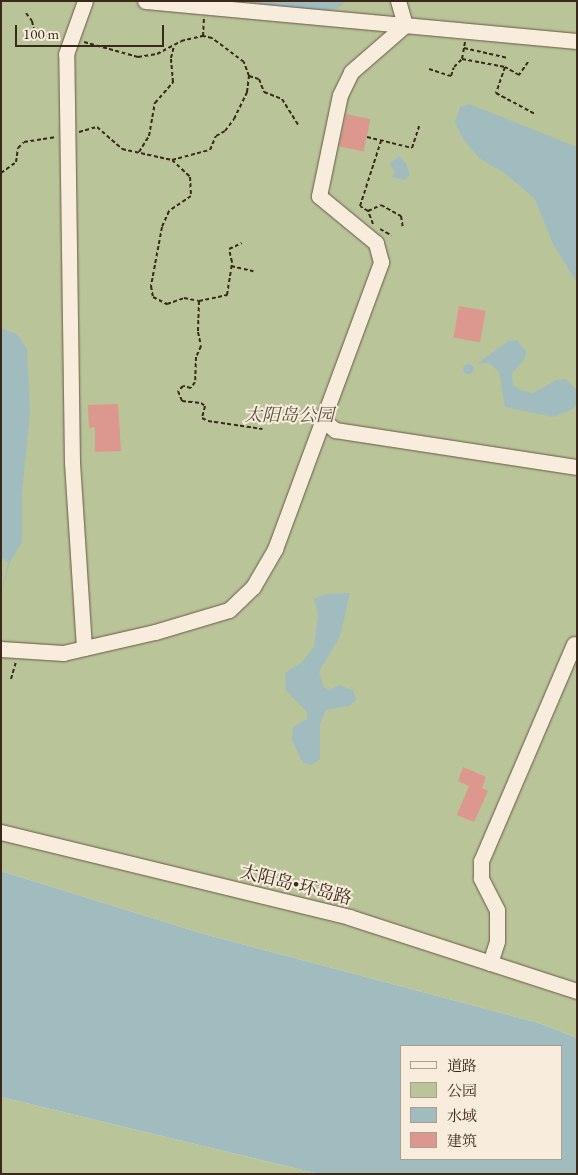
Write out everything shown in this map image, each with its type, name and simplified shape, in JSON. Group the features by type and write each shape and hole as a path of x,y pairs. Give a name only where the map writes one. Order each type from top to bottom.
{"street":[{"path":"84,648 72,463 66,54 85,1"},
{"path":"145,1 577,41"},
{"path":"398,1 405,25"},
{"path":"1,649 63,653 164,630 229,610 253,587 275,549 381,262 376,243 319,196 340,95 351,72 405,25"},
{"path":"322,420 335,430 577,467"},
{"path":"490,962 497,941 497,910 481,878 481,861 576,643"},
{"name":"太阳岛•环岛路","path":"1,832 349,917 577,991"}],"path":[{"path":"203,36 204,7"},
{"path":"1,173 16,162 18,148 24,142 68,135 98,127 112,143 172,160 210,150 216,136 225,131 234,119 247,92 249,76 244,62 212,38 203,36 174,45 157,54 138,57 72,38 35,35 32,20 26,13"},
{"path":"429,69 451,76 462,59 467,31"},
{"path":"139,152 149,136 154,103 173,82 170,58 174,45"},
{"path":"464,48 508,58"},
{"path":"462,59 505,67 519,75 528,62"},
{"path":"505,67 496,93 536,114"},
{"path":"249,76 259,79 264,92 282,100 298,124"},
{"path":"367,137 412,148 419,126"},
{"path":"381,141 360,206 368,212 374,226 391,235"},
{"path":"172,160 190,177 192,196 169,211 162,227 152,286 153,296 168,304 184,298 199,301 226,296 231,266 229,249 242,243"},
{"path":"368,212 381,205 401,216 404,229"},
{"path":"231,266 253,271"},
{"path":"199,301 198,332 201,346 196,357 195,382 191,388 183,386 178,391 182,401 202,403 205,406 202,418 208,422 262,429"},
{"path":"11,679 19,651"}],"green space":[{"name":"太阳岛公园","path":"1,1 577,1 577,1038 539,1023 204,934 1,871"},
{"path":"1,1097 319,1174 1,1174"}],"water":[{"path":"239,1 346,1 338,8 320,12"},
{"path":"469,104 577,147 577,283 553,244 535,199 506,174 479,158 463,139 455,123 460,107"},
{"path":"399,156 406,163 410,175 404,180 392,177 395,171 389,164"},
{"path":"1,328 18,335 27,349 30,412 22,494 22,542 10,562 1,595 8,563 1,557"},
{"path":"517,340 526,351 525,358 512,374 513,385 522,391 533,393 556,380 566,379 577,390 577,404 573,409 553,417 505,407 499,372 489,363 477,364 508,341"},
{"path":"350,593 340,636 319,672 324,688 329,690 339,685 353,690 356,700 349,706 326,710 320,724 320,759 312,765 303,763 292,740 293,727 307,719 307,712 286,690 285,673 301,663 314,647 318,614 314,599 326,594"},
{"path":"1,871 204,934 539,1023 577,1038 577,1174 319,1174 1,1097"}],"building":[{"path":"346,114 370,119 364,151 339,146"},
{"path":"459,306 486,311 480,342 453,338"},
{"path":"118,404 121,451 95,452 95,427 89,428 88,405"},
{"path":"463,767 486,777 482,788 488,791 474,822 457,815 469,786 458,781"}]}
